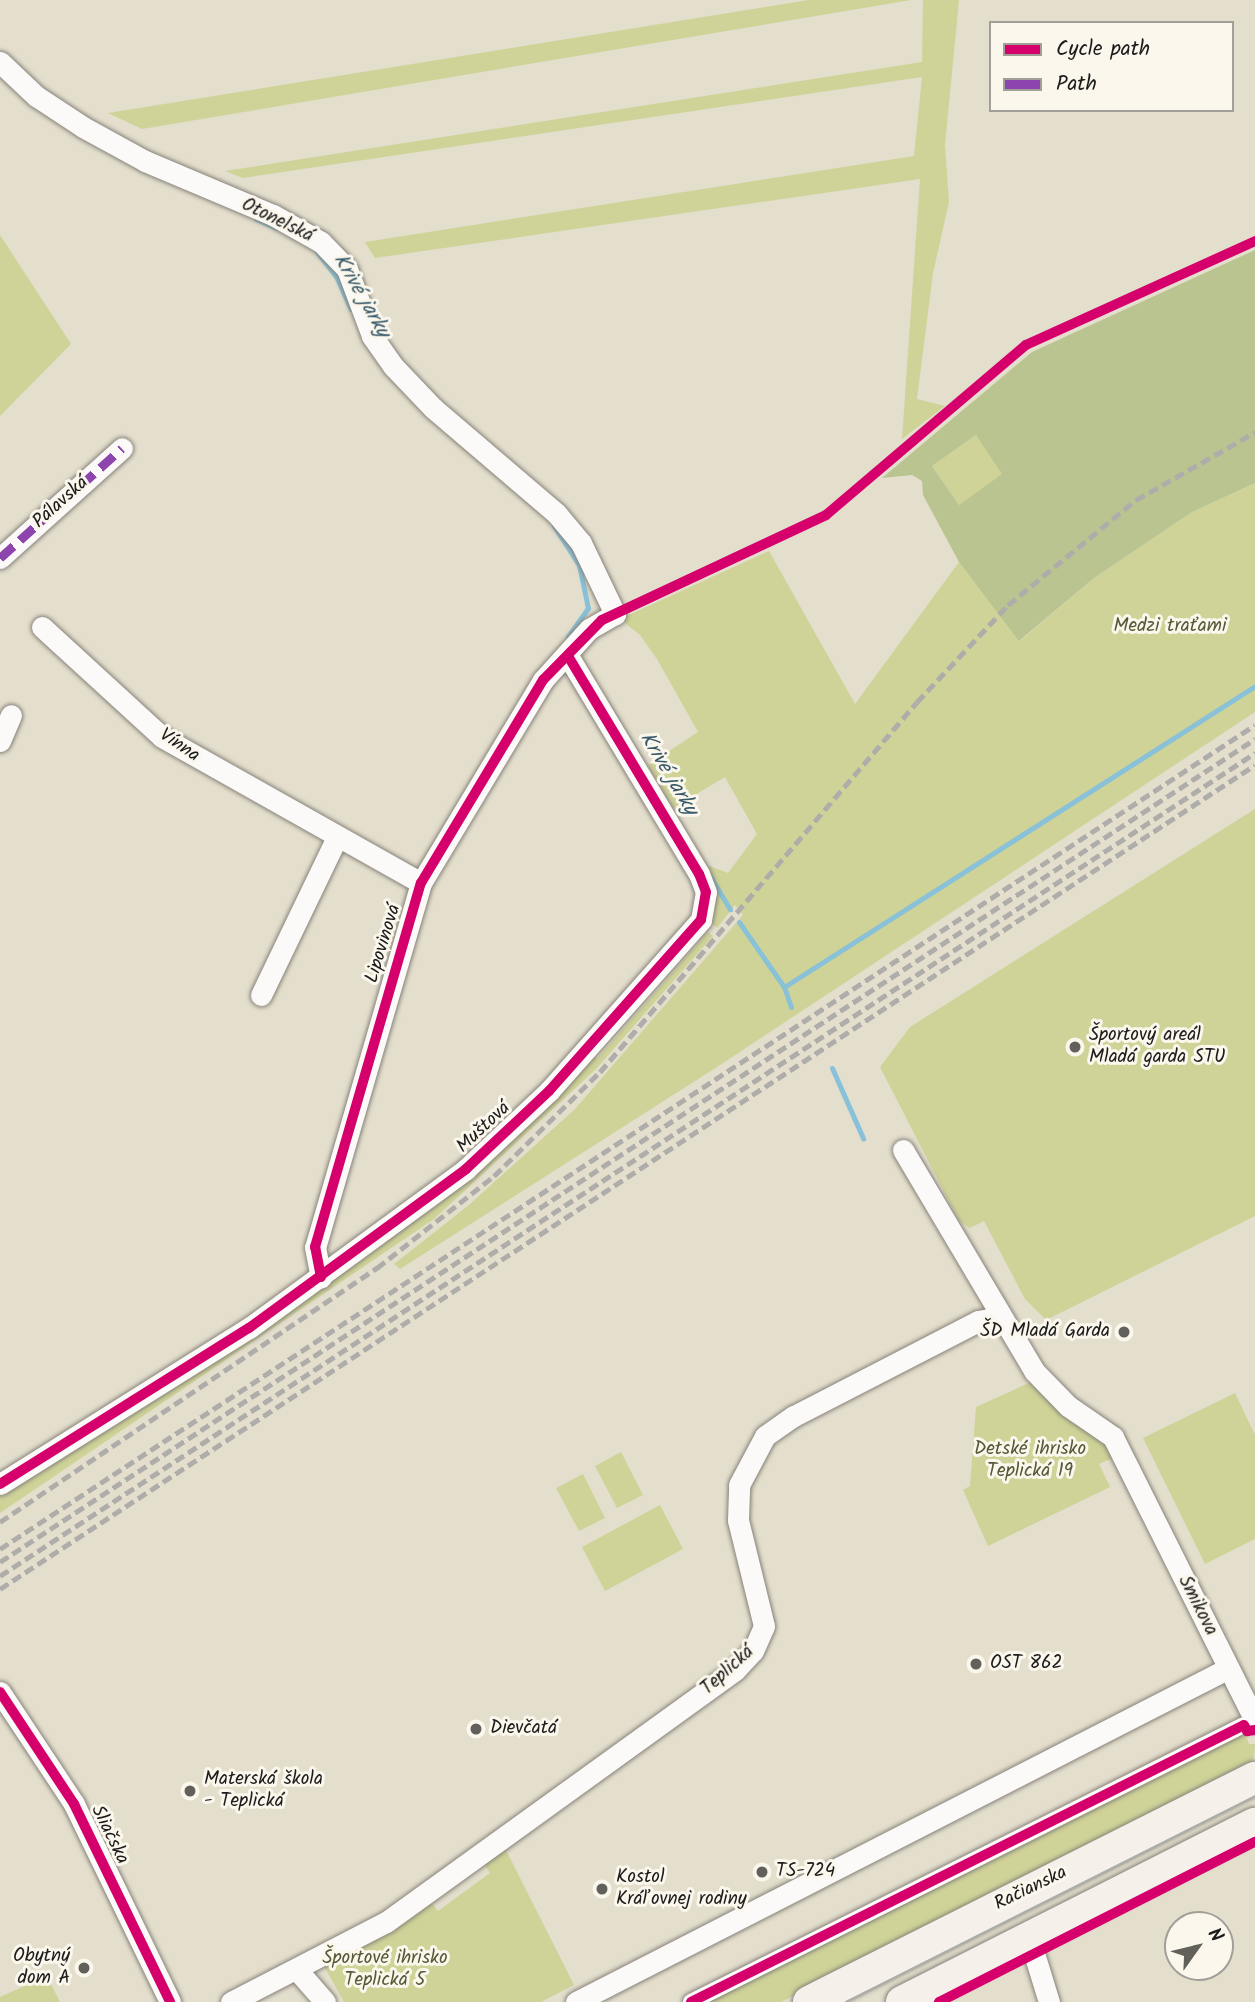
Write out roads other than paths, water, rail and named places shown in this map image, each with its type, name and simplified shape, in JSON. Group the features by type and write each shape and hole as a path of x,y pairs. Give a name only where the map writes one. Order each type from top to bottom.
{"main road":[{"name":"Račianska","path":"809,2002 1255,1778"},
{"path":"902,2002 1255,1824"}],"street":[{"name":"Otonelská","path":"0,62 36,96 83,127 145,161 273,215 321,242 347,269 372,336 393,366 433,408 556,513 581,543 615,614"},
{"name":"Pálavská","path":"0,558 122,448"},
{"name":"Lipovinová","path":"321,1277 315,1247 421,883 542,680 568,656 589,629 615,614"},
{"name":"Vínna","path":"42,627 162,737 421,883"},
{"name":"Muštová","path":"0,1484 193,1366 402,1219 499,1139 550,1091 701,920 706,892 699,874 568,656"},
{"path":"0,741 11,715"},
{"path":"261,995 337,837"},
{"name":"Smikova","path":"903,1150 1034,1371 1068,1406 1113,1437 1229,1668 1250,1723"},
{"name":"Teplická","path":"231,2002 298,1971 402,1910 735,1670 753,1651 764,1626 738,1520 739,1485 765,1436 966,1326 1000,1317"},
{"path":"576,2002 1229,1668"},
{"name":"Sliačska","path":"0,1692 74,1804 170,2002"},
{"path":"691,2002 1250,1723"},
{"path":"1029,1937 1049,2002"},
{"path":"298,1971 325,2002"}],"waterway":[{"name":"Krivé jarky","path":"256,219 276,228"},
{"name":"Krivé jarky","path":"317,252 336,276 351,309"},
{"name":"Krivé jarky","path":"554,526 579,565 588,608 568,637"},
{"path":"791,1007 784,987 1255,686"},
{"name":"Krivé jarky","path":"710,876 730,909"},
{"path":"739,922 784,987"},
{"path":"832,1068 863,1138"}],"tram line":[{"path":"846,2002 1255,1796"}],"railway":[{"path":"0,1522 377,1268 494,1176 600,1072 917,702 1008,605 1136,500 1255,432"},
{"path":"0,1549 1255,725"},
{"path":"0,1562 1255,739"},
{"path":"0,1576 1255,753"},
{"path":"0,1589 1255,765"}],"place":[{"name":"Športový areál Mladá garda STU","path":"1075,1047"},
{"name":"ŠD Mladá Garda","path":"1124,1332"},
{"name":"OST 862","path":"976,1664"},
{"name":"Dievčatá","path":"476,1729"},
{"name":"Materská škola - Teplická","path":"190,1791"},
{"name":"TS-724","path":"762,1872"},
{"name":"Kostol Kráľovnej rodiny","path":"602,1889"},
{"name":"Obytný dom A","path":"84,1968"}],"park label":[{"name":"Medzi traťami","path":"1170,627"},
{"name":"Detské ihrisko Teplická 19","path":"1030,1461"},
{"name":"Športové ihrisko Teplická 5","path":"385,1970"}]}
